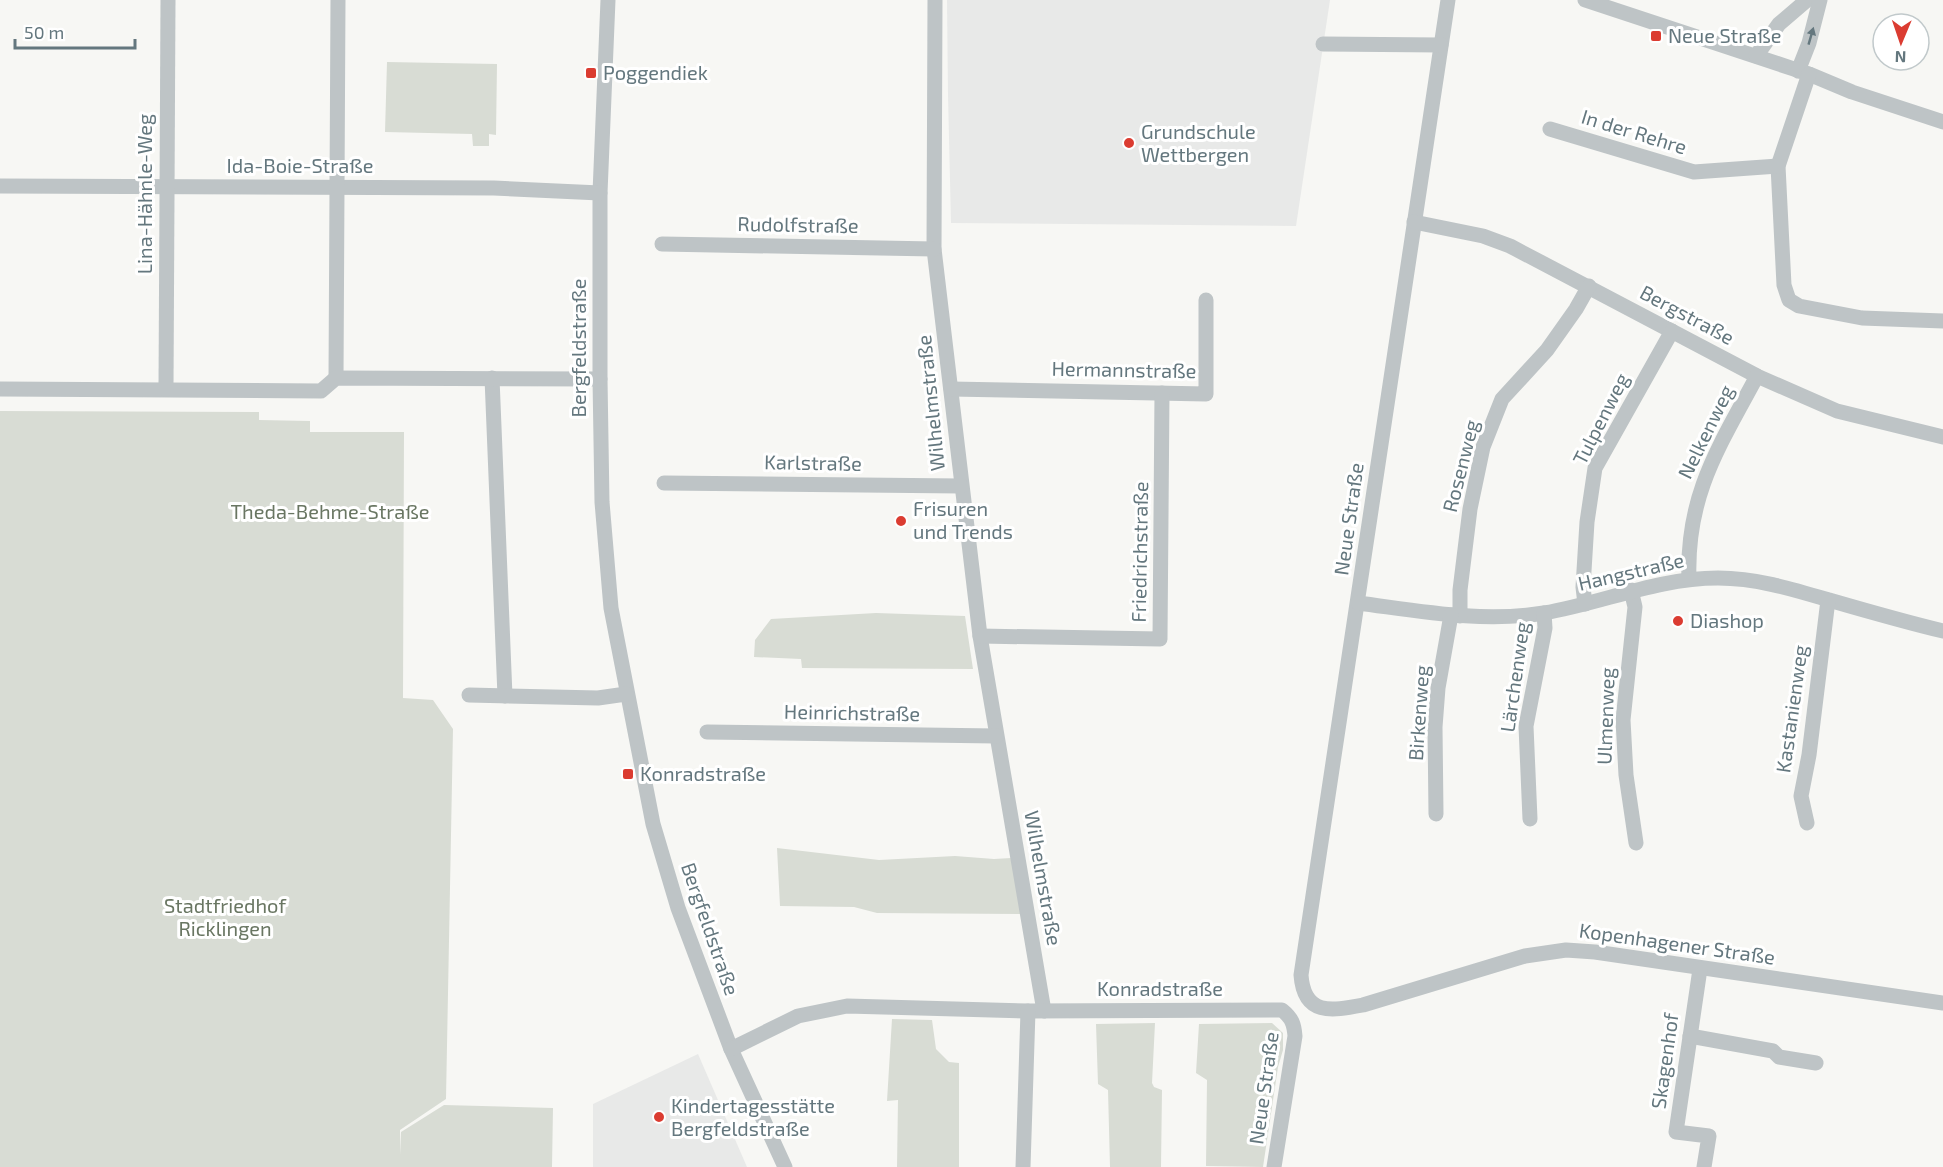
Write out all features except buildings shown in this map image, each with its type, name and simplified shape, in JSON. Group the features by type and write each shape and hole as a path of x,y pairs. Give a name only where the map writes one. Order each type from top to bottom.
{"street":[{"name":"Lina-Hähnle-Weg","path":"166,389 168,0"},
{"path":"336,378 338,0"},
{"name":"Bergfeldstraße","path":"608,0 600,193 600,379 602,502 610,608 653,824 678,908 731,1048 785,1167"},
{"name":"Wilhelmstraße","path":"935,0 934,249 980,636 1036,1011"},
{"name":"Neue Straße","path":"1307,999 1302,990 1302,975 1448,0"},
{"path":"1585,0 1804,72 1852,92 1943,122"},
{"path":"1756,56 1779,24 1807,0"},
{"path":"1820,0 1804,72 1778,166 1784,285 1789,300 1799,306 1862,318 1943,321"},
{"path":"1323,44 1441,45"},
{"name":"In der Rehre","path":"1550,129 1694,172 1778,166"},
{"name":"Ida-Boie-Straße","path":"0,186 494,188 600,193"},
{"name":"Bergstraße","path":"1414,222 1483,236 1510,246 1757,376 1837,411 1943,437"},
{"name":"Rudolfstraße","path":"662,244 934,249"},
{"name":"Rosenweg","path":"1456,616 1470,509 1483,447 1502,399 1546,350 1576,309 1589,286"},
{"name":"Hermannstraße","path":"951,389 1206,394 1206,300"},
{"name":"Tulpenweg","path":"1585,604 1583,587 1587,522 1595,468 1672,331"},
{"name":"Nelkenweg","path":"1689,579 1688,557 1692,522 1700,490 1710,465 1757,376"},
{"path":"0,389 321,391 336,378 600,379"},
{"path":"492,378 505,696"},
{"name":"Friedrichstraße","path":"980,636 1160,639 1162,393"},
{"name":"Karlstraße","path":"664,483 961,486"},
{"name":"Hangstraße","path":"1358,603 1456,616 1514,616 1544,613 1631,590 1689,579 1718,578 1746,580 1788,588 1943,631"},
{"name":"Ulmenweg","path":"1631,590 1635,607 1623,720 1626,775 1636,843"},
{"name":"Kastanienweg","path":"1807,823 1802,796 1828,600"},
{"name":"Lärchenweg","path":"1530,819 1526,726 1545,628 1544,613"},
{"name":"Birkenweg","path":"1436,814 1435,727 1438,688 1456,616"},
{"path":"469,695 598,698 626,694"},
{"name":"Heinrichstraße","path":"707,732 996,736"},
{"name":"Kopenhagener Straße","path":"1307,999 1316,1006 1329,1009 1363,1005 1502,962 1566,950 1595,952 1943,1003"},
{"name":"Skagenhof","path":"1700,969 1676,1132 1709,1136 1704,1167"},
{"name":"Konradstraße","path":"731,1048 798,1016 847,1006 1036,1011 1282,1010 1289,1016"},
{"path":"1023,1167 1036,1011"},
{"name":"Neue Straße","path":"1274,1167 1295,1036 1294,1024 1289,1016"},
{"path":"1690,1036 1773,1050 1779,1057 1816,1063"}],"shaded area":[{"name":"Grundschule Wettbergen","path":"947,0 1330,0 1296,226 951,223"},
{"name":"Kindertagesstätte Bergfeldstraße","path":"698,1054 747,1167 593,1167 593,1104"}],"green space":[{"path":"387,62 497,64 496,135 489,134 489,146 473,146 472,134 385,132"},
{"name":"Stadtfriedhof Ricklingen","path":"0,411 259,412 259,420 310,421 310,432 404,432 403,698 433,700 453,729 446,1099 400,1130 400,1155 401,1132 444,1105 553,1108 552,1167 0,1167"},
{"path":"876,613 965,616 973,669 802,668 801,659 754,657 755,640 771,619"},
{"path":"777,848 879,860 955,856 1011,858 1022,914 877,913 854,907 780,906"},
{"path":"892,1019 932,1020 936,1049 949,1062 959,1063 959,1167 897,1167 898,1100 887,1101"},
{"path":"1155,1023 1152,1083 1154,1087 1162,1090 1161,1167 1110,1167 1108,1090 1098,1084 1096,1024"},
{"path":"1272,1023 1283,1033 1283,1050 1278,1067 1263,1167 1206,1166 1207,1080 1196,1073 1199,1024"}],"place":[{"name":"Neue Straße","path":"1656,36"},
{"name":"Poggendiek","path":"591,73"},
{"name":"Grundschule Wettbergen","path":"1129,143"},
{"name":"Frisuren und Trends","path":"901,521"},
{"name":"Diashop","path":"1678,621"},
{"name":"Konradstraße","path":"628,774"},
{"name":"Kindertagesstätte Bergfeldstraße","path":"659,1117"}],"park label":[{"name":"Theda-Behme-Straße","path":"330,512"}]}
